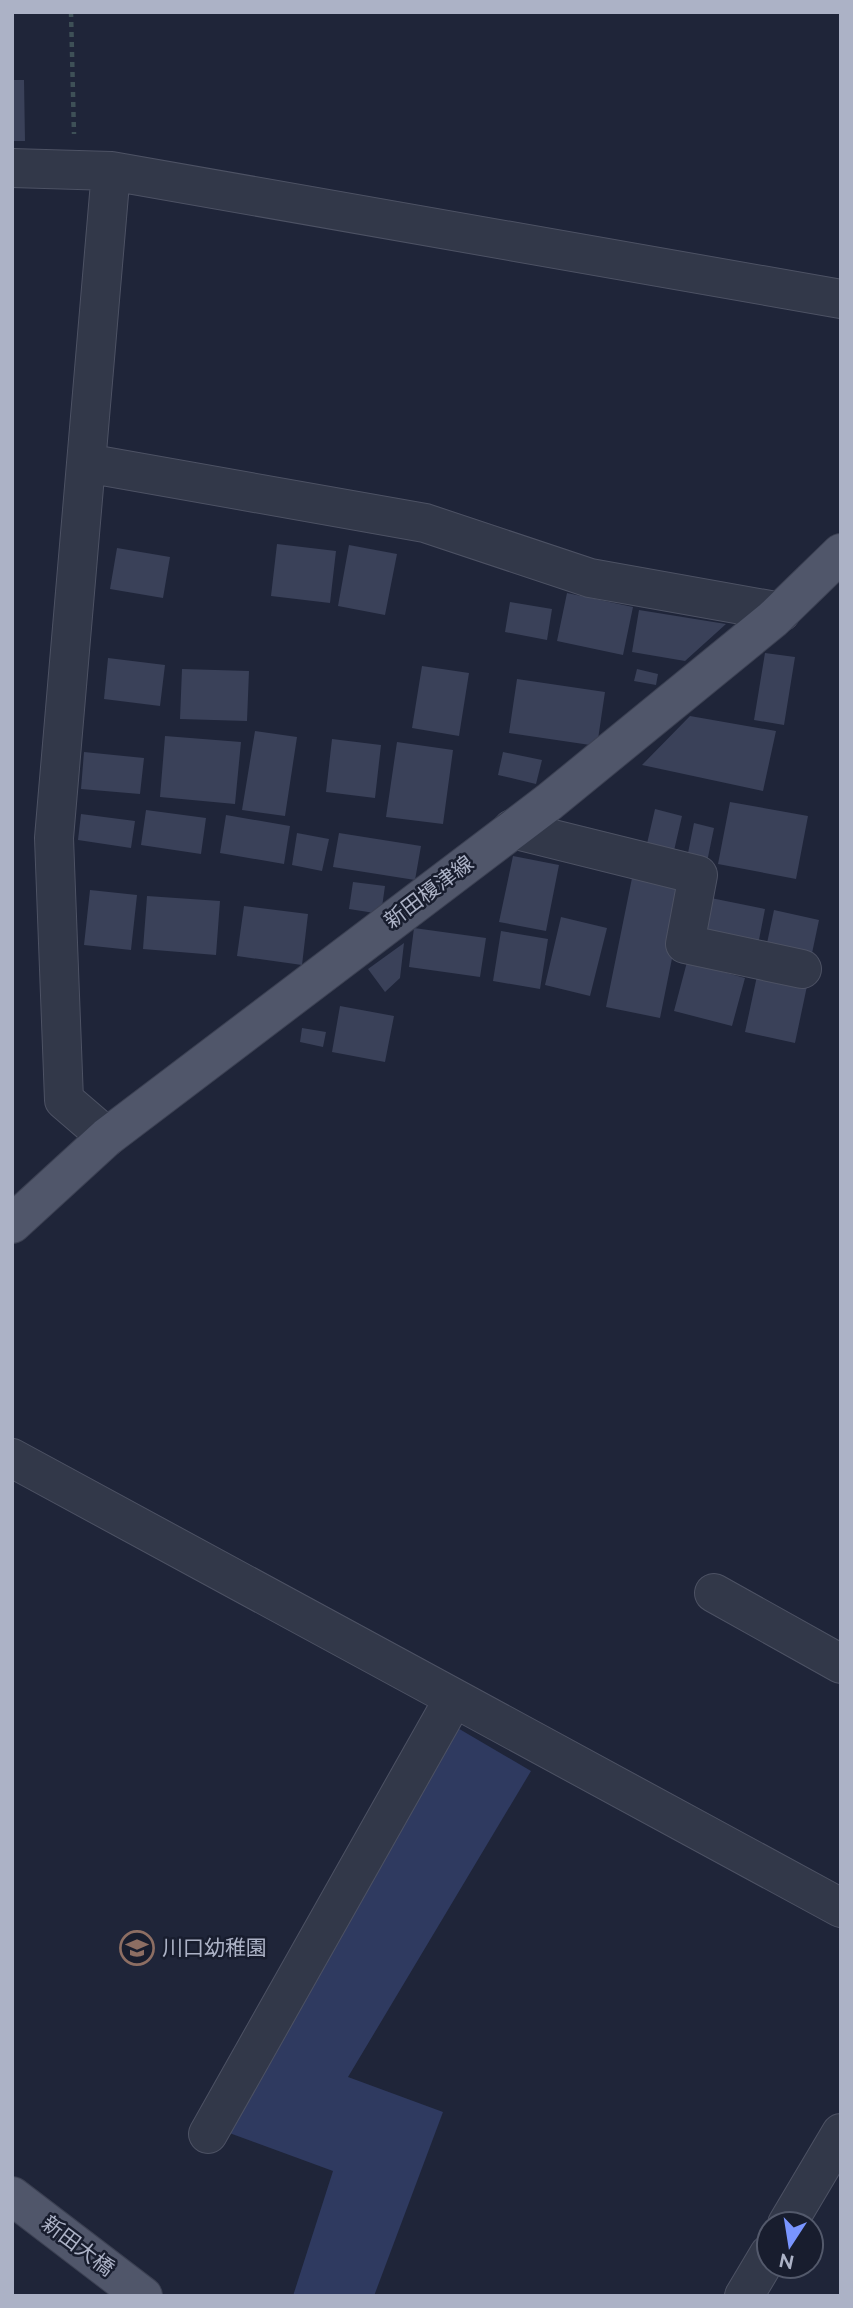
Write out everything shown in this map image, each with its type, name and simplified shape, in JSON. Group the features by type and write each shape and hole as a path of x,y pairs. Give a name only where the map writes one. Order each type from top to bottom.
{"main road":[{"name":"新田榎津線","path":"12,1224 107,1137 512,829 781,612 841,554"},
{"name":"新田大橋","path":"12,2196 143,2296"}],"street":[{"path":"12,168 93,170 841,299"},
{"path":"93,170 86,463 54,838 64,1100 107,1137"},
{"path":"86,463 425,523 590,578 781,612"},
{"path":"512,829 698,875 685,944 802,969"},
{"path":"12,1458 841,1908"},
{"path":"714,1593 841,1664"},
{"path":"208,2134 454,1698"},
{"path":"795,2210 841,2133"},
{"path":"744,2296 755,2277"}],"path":[{"path":"71,12 93,170"}],"water":[{"path":"444,1720 531,1771 348,2077 443,2112 374,2296 293,2296 333,2171 213,2127"}],"building":[{"path":"12,80 24,80 25,141 12,141"},
{"path":"277,544 336,551 330,603 271,596"},
{"path":"349,545 397,554 385,615 338,606"},
{"path":"117,548 170,557 163,598 110,589"},
{"path":"567,593 633,607 623,655 557,641"},
{"path":"510,602 552,609 547,640 505,632"},
{"path":"639,610 726,624 685,661 632,652"},
{"path":"765,653 795,657 784,725 754,720"},
{"path":"108,658 165,665 160,706 104,699"},
{"path":"422,666 469,673 459,736 412,728"},
{"path":"182,669 249,671 247,721 180,719"},
{"path":"637,669 658,674 656,685 634,681"},
{"path":"517,679 605,692 597,746 509,733"},
{"path":"690,716 776,731 763,791 642,765"},
{"path":"255,731 297,737 285,816 242,810"},
{"path":"165,736 241,742 235,804 160,797"},
{"path":"332,739 381,745 375,798 326,792"},
{"path":"397,742 453,750 443,824 386,817"},
{"path":"84,752 144,758 140,794 81,789"},
{"path":"503,752 542,760 536,784 498,775"},
{"path":"730,802 808,816 796,879 718,864"},
{"path":"655,809 682,816 673,855 646,848"},
{"path":"146,810 206,818 201,854 141,845"},
{"path":"81,814 135,821 131,848 78,840"},
{"path":"226,815 290,826 284,864 220,853"},
{"path":"694,823 714,828 707,862 687,858"},
{"path":"297,833 329,839 322,871 292,865"},
{"path":"339,833 421,846 415,880 333,867"},
{"path":"513,856 559,865 546,931 499,922"},
{"path":"632,878 686,889 660,1018 606,1007"},
{"path":"353,882 385,886 381,914 349,909"},
{"path":"90,890 137,895 131,950 84,945"},
{"path":"147,896 220,901 216,955 143,949"},
{"path":"706,897 765,909 757,950 698,937"},
{"path":"244,906 308,914 302,965 237,956"},
{"path":"774,910 819,920 811,958 766,948"},
{"path":"561,917 607,928 590,996 545,985"},
{"path":"414,928 486,938 480,977 409,967"},
{"path":"501,931 548,939 540,989 493,981"},
{"path":"404,943 400,978 385,992 368,969"},
{"path":"687,962 745,978 732,1026 674,1011"},
{"path":"757,976 807,986 795,1043 745,1032"},
{"path":"340,1006 394,1016 385,1062 332,1052"},
{"path":"302,1028 326,1032 323,1047 300,1042"}],"place":[{"name":"川口幼稚園","path":"137,1948"}]}
